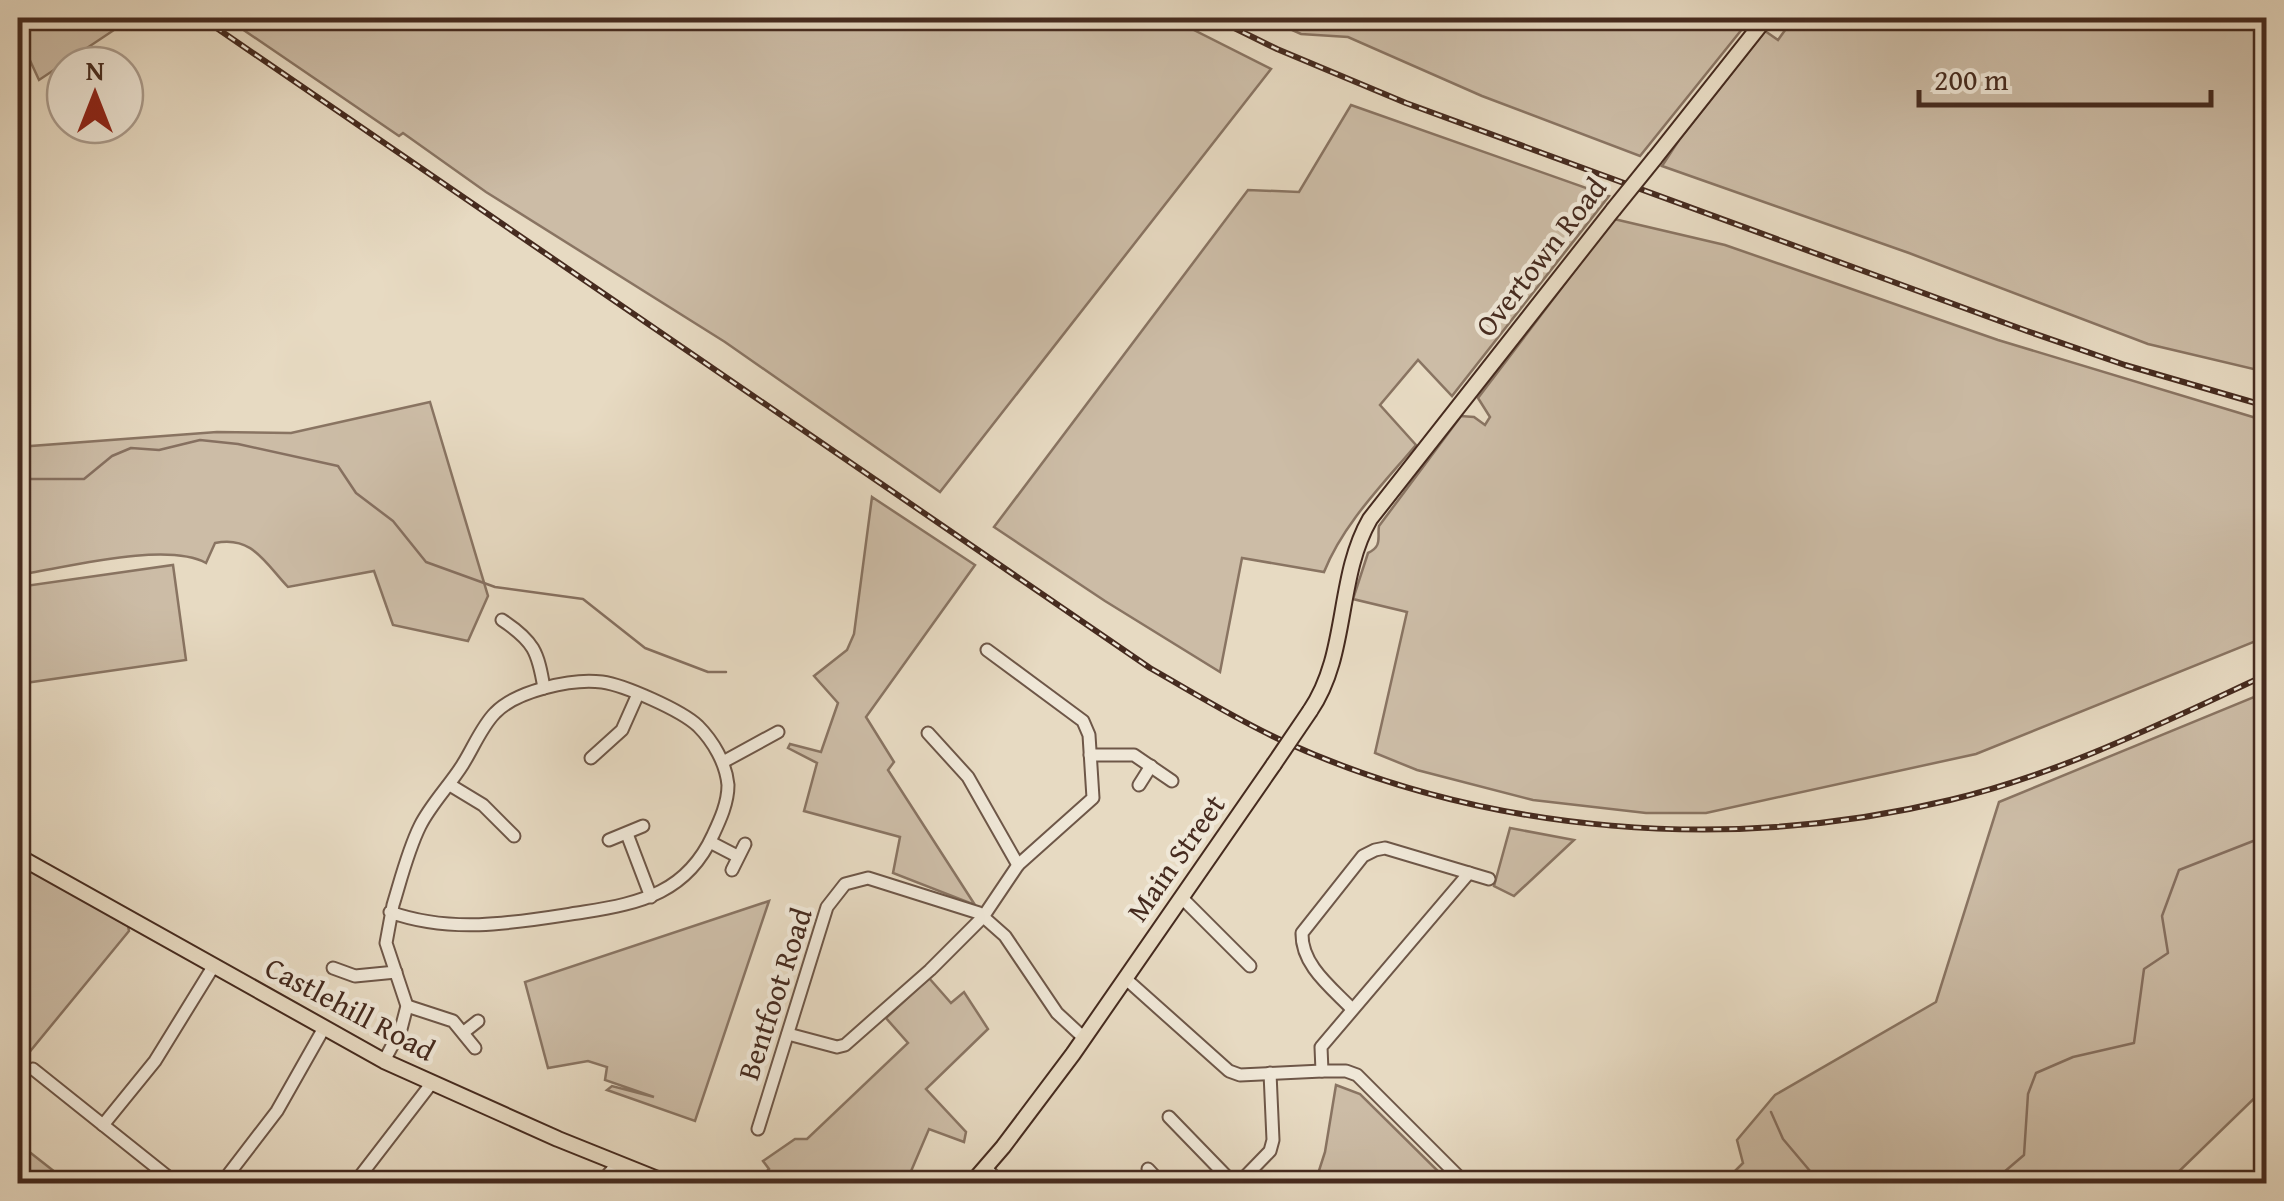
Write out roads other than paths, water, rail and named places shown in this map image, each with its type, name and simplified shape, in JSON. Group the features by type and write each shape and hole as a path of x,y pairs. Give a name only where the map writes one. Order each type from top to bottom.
{"main road":[{"name":"Overtown Road","path":"1362,532 1766,18"},
{"name":"Main Street","path":"970,1184 1084,1038 1310,711 1330,674 1348,578 1362,532"},
{"name":"Castlehill Road","path":"18,856 384,1062 670,1184"}],"street":[{"path":"502,620 525,636 538,654 544,688"},
{"path":"525,636 536,626"},
{"path":"788,1034 846,1045 898,1001 983,917 1018,865 1092,798 1089,736 1083,721 987,650"},
{"path":"384,1062 401,1029 406,1006 386,943 390,912 420,826 494,714 511,701 544,688 601,682 638,694 696,724 723,762 728,797 710,842 697,865 682,880 651,897 612,908 458,926 424,923 390,912"},
{"path":"591,758 622,730 638,694"},
{"path":"723,762 778,732"},
{"path":"928,732 968,777 1018,865"},
{"path":"940,746 951,735"},
{"path":"1090,756 1134,754 1172,781"},
{"path":"1140,784 1151,766"},
{"path":"450,785 483,805 514,836"},
{"path":"609,840 643,826"},
{"path":"627,834 651,897"},
{"path":"710,842 737,856"},
{"path":"732,870 746,844"},
{"path":"1352,1009 1313,968 1302,946 1302,933 1362,856 1385,848 1488,878"},
{"path":"1322,1071 1320,1047 1468,874"},
{"name":"Bentfoot Road","path":"758,1129 827,907 845,884 868,878 983,917 1005,936 1056,1012 1084,1038"},
{"path":"1183,899 1250,966"},
{"path":"103,1125 154,1061 213,967"},
{"path":"333,968 355,976 396,972"},
{"path":"1126,979 1229,1071 1346,1071 1357,1075 1466,1184"},
{"path":"406,1006 442,1016 464,1032 476,1048"},
{"path":"464,1032 478,1021"},
{"path":"221,1184 277,1111 324,1028"},
{"path":"33,1069 177,1184"},
{"path":"1169,1117 1236,1184 1270,1151 1274,1140 1270,1073"},
{"path":"354,1184 431,1084"},
{"path":"600,1184 618,1163"},
{"path":"986,1168 1002,1184"},
{"path":"1148,1169 1162,1184"}],"waterway":[{"path":"18,479 84,479 112,456 131,448 159,450 200,440 238,444 338,466 356,493 393,521 426,562 495,587 583,599 645,648 708,672 726,672"},
{"path":"1990,1184 2024,1155 2028,1094 2036,1073 2073,1057 2134,1043 2144,969 2168,953 2162,916 2179,870 2266,836"},
{"path":"1771,1112 1783,1139 1821,1184"}],"railway":[{"path":"202,18 1150,668 1266,733 1362,773 1443,797 1527,815 1612,826 1697,829 1867,817 1950,800 2031,776 2111,745 2266,675"},
{"path":"1214,18 1406,103 2027,331 2125,365 2266,406"}]}
